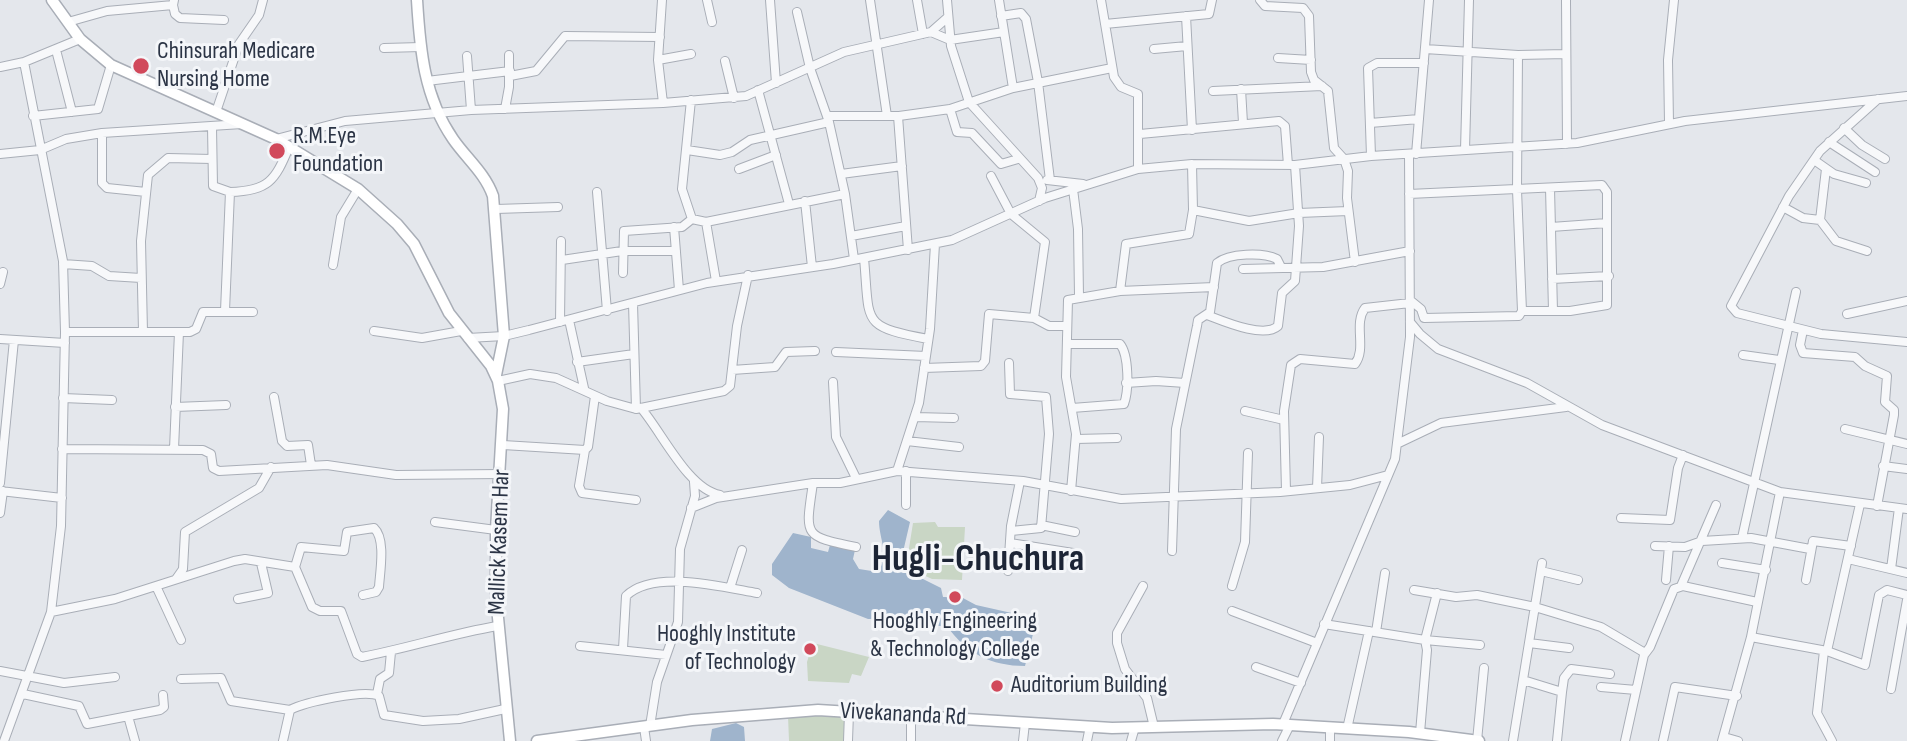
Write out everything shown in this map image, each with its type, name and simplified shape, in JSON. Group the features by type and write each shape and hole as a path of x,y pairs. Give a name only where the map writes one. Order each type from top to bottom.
{"street":[{"path":"52,0 80,39 111,65 139,80 276,139 358,189 414,244 464,334 497,378"},
{"path":"216,112 239,44 259,15 263,0"},
{"path":"417,0 426,81 437,114 490,187 495,209 504,336 497,378"},
{"path":"663,0 658,60 663,103"},
{"path":"707,0 712,22"},
{"path":"769,0 776,83"},
{"path":"870,0 879,43 887,116"},
{"path":"916,0 927,33"},
{"path":"947,0 950,40 969,102 1038,178 1042,188 1039,201"},
{"path":"999,0 1013,88"},
{"path":"1101,0 1117,83 1138,94 1138,169"},
{"path":"1105,24 1209,14 1212,0"},
{"path":"1260,0 1265,6 1297,7 1307,11 1314,79 1325,86 1330,96 1334,148 1344,159 1348,171 1348,211 1355,262"},
{"path":"1282,741 1324,624 1399,443 1410,321 1409,194 1419,119 1428,0"},
{"path":"1465,150 1469,0"},
{"path":"1566,0 1567,144"},
{"path":"1669,124 1668,60 1674,0"},
{"path":"68,22 107,11 174,3 175,15 180,18 223,20"},
{"path":"797,12 810,68 828,119 841,174 854,260"},
{"path":"1001,16 1024,15 1038,82 1050,180"},
{"path":"1186,16 1192,130"},
{"path":"276,139 345,121 471,110 734,98 776,83 844,52 927,33 948,17"},
{"path":"927,33 950,40 1004,32"},
{"path":"426,81 469,74 536,71 565,36 660,37"},
{"path":"0,67 24,62 80,39"},
{"path":"1154,49 1187,46"},
{"path":"384,48 421,47"},
{"path":"1425,49 1518,55 1566,54"},
{"path":"56,50 72,112"},
{"path":"658,60 691,54"},
{"path":"505,109 510,74 509,55"},
{"path":"1286,491 1284,400 1294,361 1355,363 1360,353 1361,318 1365,308 1410,302 1421,309 1424,318 1519,316 1522,311 1517,190 1518,55"},
{"path":"467,56 471,110"},
{"path":"1278,58 1311,60"},
{"path":"725,61 734,98"},
{"path":"4,735 23,694 51,612 62,498 65,344 63,264 24,62"},
{"path":"1371,156 1368,68 1372,64 1424,63"},
{"path":"33,116 95,110 101,106 111,65"},
{"path":"687,150 720,155 732,152 750,140 828,119 898,116 950,109 1013,88 1112,68"},
{"path":"1213,91 1325,86"},
{"path":"1241,89 1242,123"},
{"path":"758,90 789,204"},
{"path":"374,331 422,338 464,334 504,336 716,281 854,260 935,244 968,234 1083,184 1138,169 1192,164 1292,165 1371,156 1567,144 1669,124 1907,96"},
{"path":"1878,99 1829,142 1814,160 1783,207 1731,306 1737,313 1803,330 1907,342"},
{"path":"691,100 682,189 692,219"},
{"path":"950,109 957,132 972,133 1001,164 1018,159"},
{"path":"898,116 908,250"},
{"path":"1370,123 1419,119"},
{"path":"1140,134 1242,123 1284,122 1298,213 1297,266 1293,287 1282,293 1279,321 1274,330 1248,328 1207,315"},
{"path":"0,154 40,150 66,139 102,133 245,124"},
{"path":"212,127 213,186 230,192 253,192 265,186 275,175 289,147"},
{"path":"1844,128 1862,145 1885,159"},
{"path":"102,133 102,183 107,188 146,192"},
{"path":"1829,142 1875,172"},
{"path":"739,169 776,155"},
{"path":"143,332 141,278 148,175 168,158 212,159"},
{"path":"1814,160 1826,169 1866,184"},
{"path":"1120,291 1126,244 1186,236 1190,230 1193,210 1192,164"},
{"path":"841,174 902,166"},
{"path":"1820,220 1826,169"},
{"path":"991,176 1011,214 1045,242 1034,318"},
{"path":"1038,178 1083,184"},
{"path":"1409,194 1602,185 1607,192 1607,305 1553,311 1522,311"},
{"path":"1550,188 1553,311"},
{"path":"333,265 341,217 358,189"},
{"path":"1073,189 1079,296"},
{"path":"225,311 230,192"},
{"path":"597,192 607,311"},
{"path":"692,219 706,222 845,194"},
{"path":"805,201 812,267"},
{"path":"495,209 558,207"},
{"path":"1783,207 1803,218 1820,220 1836,240 1867,251"},
{"path":"1193,210 1249,221 1298,213 1348,211"},
{"path":"623,273 622,233 627,229 687,225 692,219"},
{"path":"706,222 716,281"},
{"path":"1551,226 1607,223"},
{"path":"851,236 906,226"},
{"path":"674,227 679,290"},
{"path":"561,241 565,321 584,388"},
{"path":"906,505 901,471 915,417 926,356 935,244"},
{"path":"562,260 622,251 676,251"},
{"path":"1243,269 1323,267 1410,251"},
{"path":"1172,551 1176,429 1198,320 1210,312 1220,260 1268,256 1277,259 1281,267"},
{"path":"864,258 868,310 877,325 887,331 928,339"},
{"path":"63,264 92,266 109,276 141,278"},
{"path":"0,284 3,272"},
{"path":"497,378 541,375 638,409 724,391 730,386 737,326 748,275"},
{"path":"1552,279 1609,276"},
{"path":"1071,491 1076,439 1066,377 1068,300 1120,291 1214,287"},
{"path":"1742,538 1786,325 1796,292"},
{"path":"1847,314 1907,301"},
{"path":"632,303 638,409 694,482 706,491 727,496"},
{"path":"65,332 194,331 203,312 253,312"},
{"path":"924,368 981,366 985,361 989,314 1034,318 1049,326 1067,326"},
{"path":"1410,321 1420,334 1438,349 1527,383 1602,425 1754,483 1780,492 1903,509 1891,569"},
{"path":"1803,330 1800,345 1803,353 1855,357 1865,366 1887,376 1885,402 1894,410 1877,506"},
{"path":"174,449 179,332"},
{"path":"0,340 65,344"},
{"path":"0,513 14,340"},
{"path":"1066,344 1123,346 1126,383 1124,404 1072,408"},
{"path":"732,370 775,367 786,352 815,351"},
{"path":"836,352 926,356"},
{"path":"577,362 634,354"},
{"path":"1743,355 1779,360"},
{"path":"1009,363 1010,394 1042,395 1048,400 1049,434 1041,524 1036,531 1011,531"},
{"name":"Mallick Kasem Har","path":"497,378 503,409 496,530 497,626 510,741"},
{"path":"1126,383 1166,380 1185,383"},
{"path":"833,382 836,437 856,478"},
{"path":"595,396 579,486 582,493 636,500"},
{"path":"274,397 282,442 287,446 308,445 311,465"},
{"path":"63,398 112,400"},
{"path":"175,407 226,405"},
{"path":"1399,443 1441,423 1566,407"},
{"path":"1245,411 1284,420"},
{"path":"915,417 954,418"},
{"path":"1845,429 1907,444"},
{"path":"1076,439 1117,438"},
{"path":"1317,488 1319,438"},
{"path":"907,441 959,447"},
{"path":"503,445 585,450"},
{"path":"62,449 207,451 213,467 219,471 311,465 396,475 501,474"},
{"path":"1232,586 1244,550 1248,453"},
{"path":"1621,518 1670,520 1674,512 1678,468 1683,455"},
{"path":"1883,466 1907,469"},
{"path":"176,579 183,569 185,532 259,488 271,467"},
{"path":"691,508 727,496 813,483 840,483 901,471 1045,484 1121,499 1286,491 1350,485 1388,475"},
{"path":"1008,571 1011,531 1020,481"},
{"path":"646,741 657,682 678,622 680,549 691,508 694,482"},
{"path":"813,483 808,517 810,531 819,539 856,547"},
{"path":"1,488 62,498"},
{"path":"1738,741 1723,739 1737,696 1751,637 1780,492"},
{"path":"1832,741 1817,713 1826,651 1860,504"},
{"path":"1625,741 1645,653 1671,594 1681,586 1716,505"},
{"path":"435,522 496,530"},
{"path":"1041,524 1075,532"},
{"path":"363,595 376,592 379,587 380,543 379,532 374,528 347,532 344,551 301,547 295,567 314,610 341,611 359,656 391,652 437,637 497,626"},
{"path":"1655,546 1685,547 1702,541 1742,538 1771,540 1810,549"},
{"path":"1806,580 1813,541 1851,546"},
{"path":"1010,543 1073,553"},
{"path":"1666,580 1669,547"},
{"path":"730,589 742,550"},
{"path":"51,612 92,605 240,559 295,567"},
{"path":"1848,559 1907,573"},
{"path":"238,599 268,593 261,563"},
{"path":"1722,563 1766,569"},
{"path":"1513,741 1541,567 1578,580"},
{"path":"1347,729 1385,573"},
{"path":"622,649 626,596 635,590 680,579 757,593"},
{"path":"156,586 181,640"},
{"path":"1143,586 1118,633 1117,643 1125,669 1147,698 1154,727"},
{"path":"1681,586 1757,601"},
{"path":"1414,590 1456,597 1477,595 1535,607 1601,627 1645,653"},
{"path":"1751,637 1826,651 1865,665 1879,594 1887,590 1907,598 1891,688"},
{"path":"1420,733 1425,640 1437,593"},
{"path":"1232,611 1317,642"},
{"path":"1324,624 1425,640 1480,645"},
{"path":"1529,643 1569,648"},
{"path":"580,646 666,655"},
{"path":"391,652 390,673 380,679 377,694 383,712 388,717 439,721 505,709"},
{"path":"1256,667 1301,683"},
{"path":"1478,741 1484,668"},
{"path":"1557,741 1564,678 1572,669 1610,674"},
{"path":"0,671 64,683 115,677"},
{"path":"181,679 221,678 231,701 290,710 311,703 377,694"},
{"path":"1523,680 1562,692"},
{"path":"1601,687 1636,690"},
{"path":"1663,741 1675,687 1737,696"},
{"path":"23,694 79,706 87,724 162,709 163,695"},
{"path":"283,741 290,710"},
{"name":"Vivekananda Rd","path":"537,741 791,710 1090,726 1286,725 1420,733 1478,741"},
{"path":"848,741 849,713"},
{"path":"128,716 135,741"},
{"path":"911,716 911,741"},
{"path":"1023,741 1025,723"},
{"path":"1087,741 1090,726"},
{"path":"1131,741 1135,727"},
{"path":"1330,741 1331,728"}],"green space":[{"path":"935,522 938,527 965,527 962,580 932,579 906,567 913,523"},
{"path":"813,643 869,657 861,676 852,674 849,683 808,681 807,662"},
{"path":"848,714 847,741 789,741 788,716"}],"water":[{"path":"888,510 910,522 903,552 903,569 941,588 943,597 961,597 976,605 1034,618 1025,666 1001,664 980,656 962,644 947,626 920,626 906,619 868,619 789,588 772,575 772,564 793,533 811,537 811,548 828,552 830,545 855,550 853,559 859,569 878,572 884,553 879,521"},
{"path":"736,723 744,727 745,741 710,741 712,729"}],"place":[{"name":"Chinsurah Medicare Nursing Home","path":"141,66"},
{"name":"R.M.Eye Foundation","path":"277,151"},
{"name":"Hooghly Engineering & Technology College","path":"955,597"},
{"name":"Hooghly Institute of Technology","path":"810,649"},
{"name":"Auditorium Building","path":"997,686"}],"district":[{"name":"Hugli-Chuchura","path":"978,560"}]}
